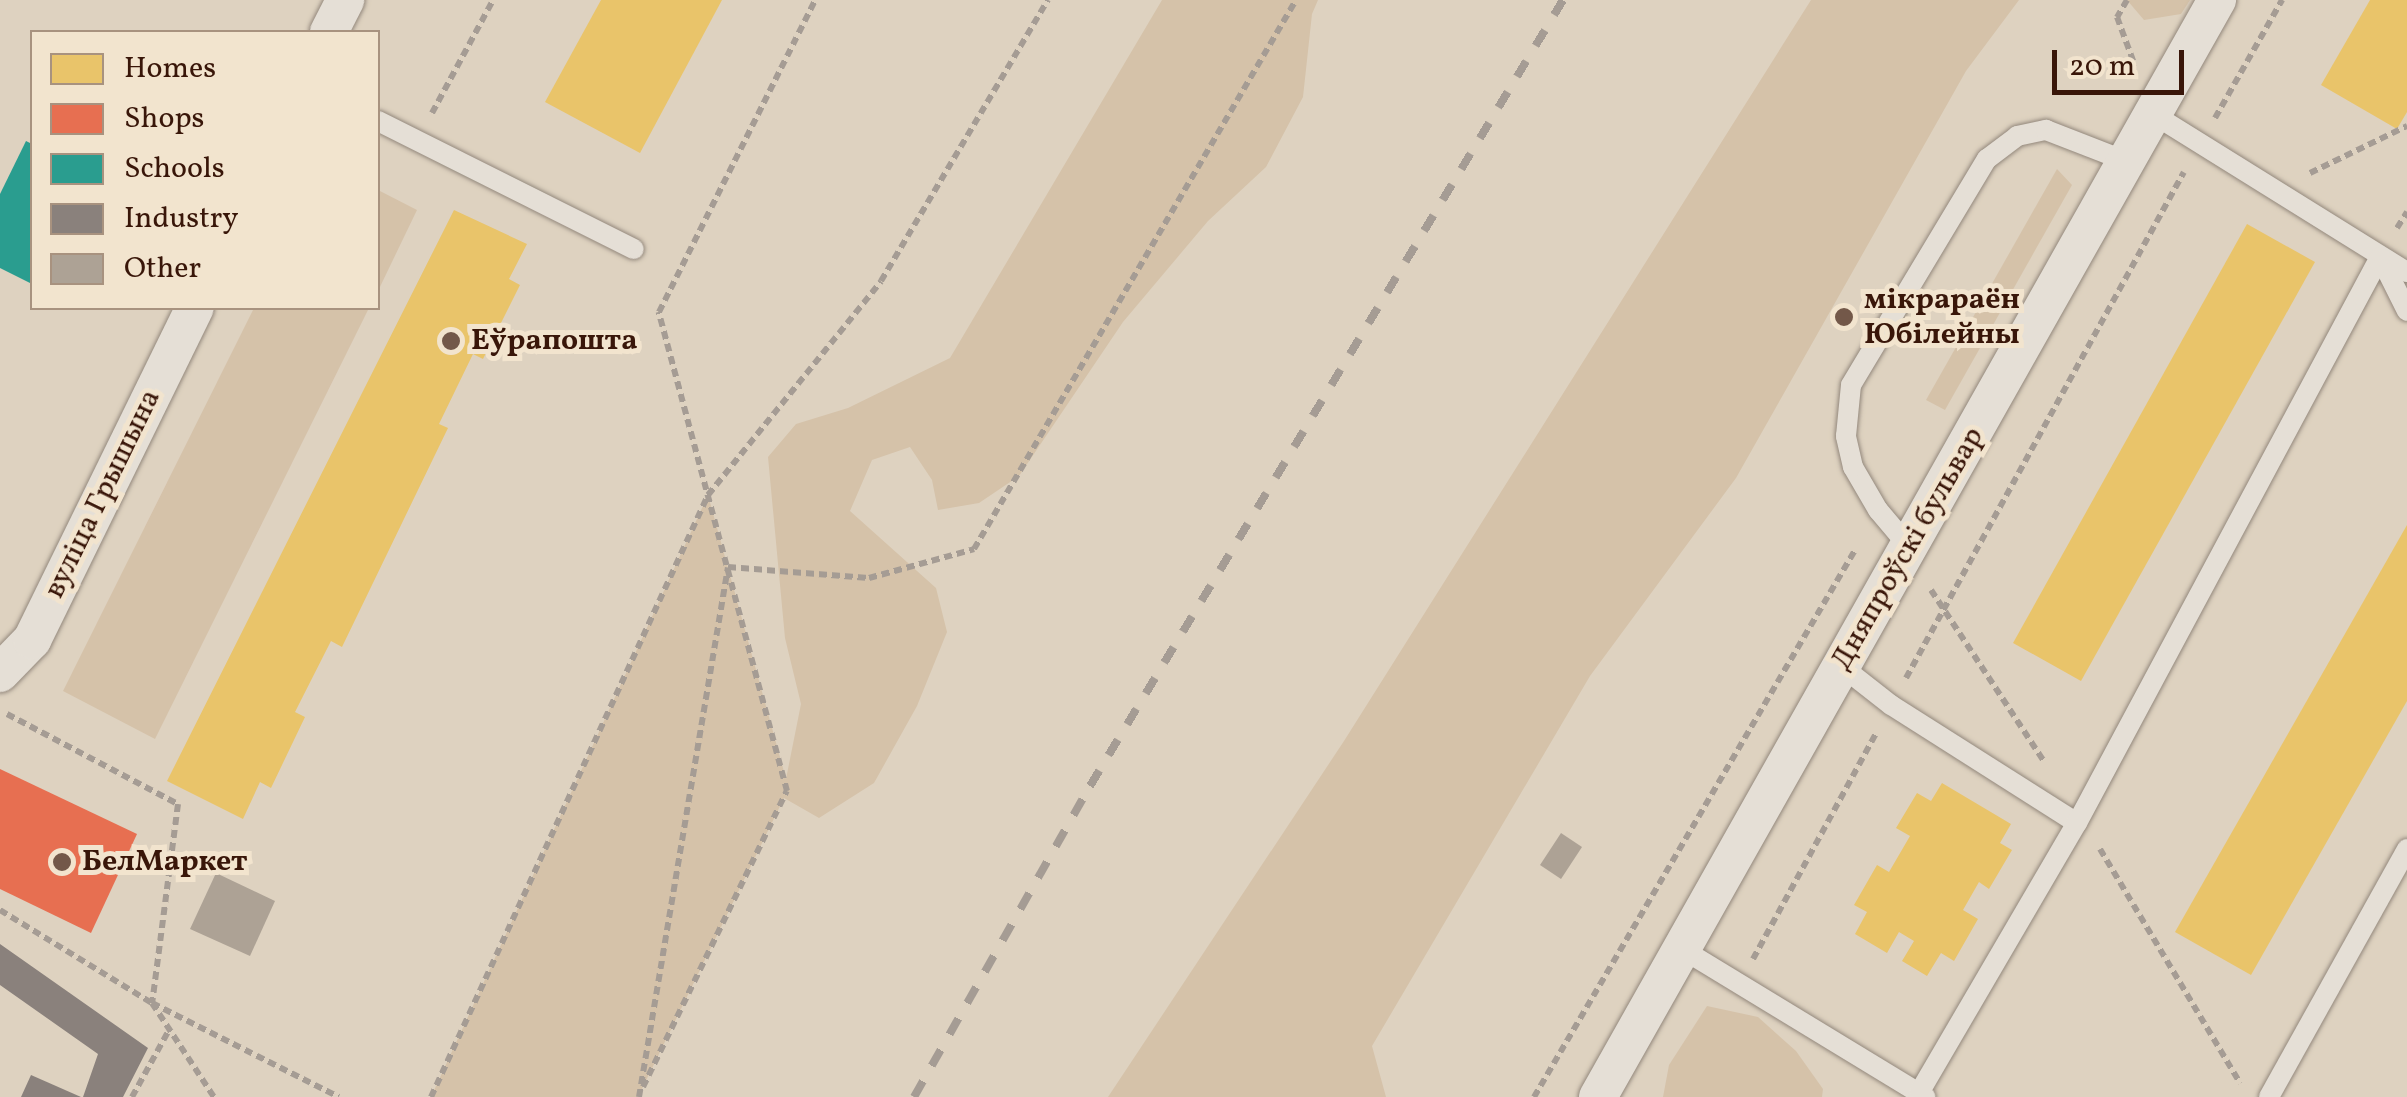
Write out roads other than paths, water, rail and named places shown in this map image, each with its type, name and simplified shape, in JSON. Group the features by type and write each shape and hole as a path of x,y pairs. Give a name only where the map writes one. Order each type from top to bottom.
{"street":[{"path":"331,30 345,0"},
{"name":"Дняпроўскі бульвар","path":"1598,1097 1840,665 1912,549 2217,0"},
{"name":"вуліца Грышына","path":"0,673 32,640 194,310"}],"lane":[{"path":"2153,114 2407,272"},
{"path":"380,122 634,249"},
{"path":"1912,549 1878,510 1853,467 1846,436 1851,385 1987,159 2017,136 2046,130 2126,161"},
{"path":"2380,257 2407,311"},
{"path":"1682,949 1738,987 1922,1095 2077,823 2380,257"},
{"path":"1840,665 1891,705 2077,823"},
{"path":"2269,1097 2407,849"}],"railway":[{"path":"914,1097 1090,786 1563,0"}],"place":[{"name":"мікрараён Юбілейны","path":"1844,317"},
{"name":"Еўрапошта","path":"451,341"},
{"name":"БелМаркет","path":"62,862"}]}
